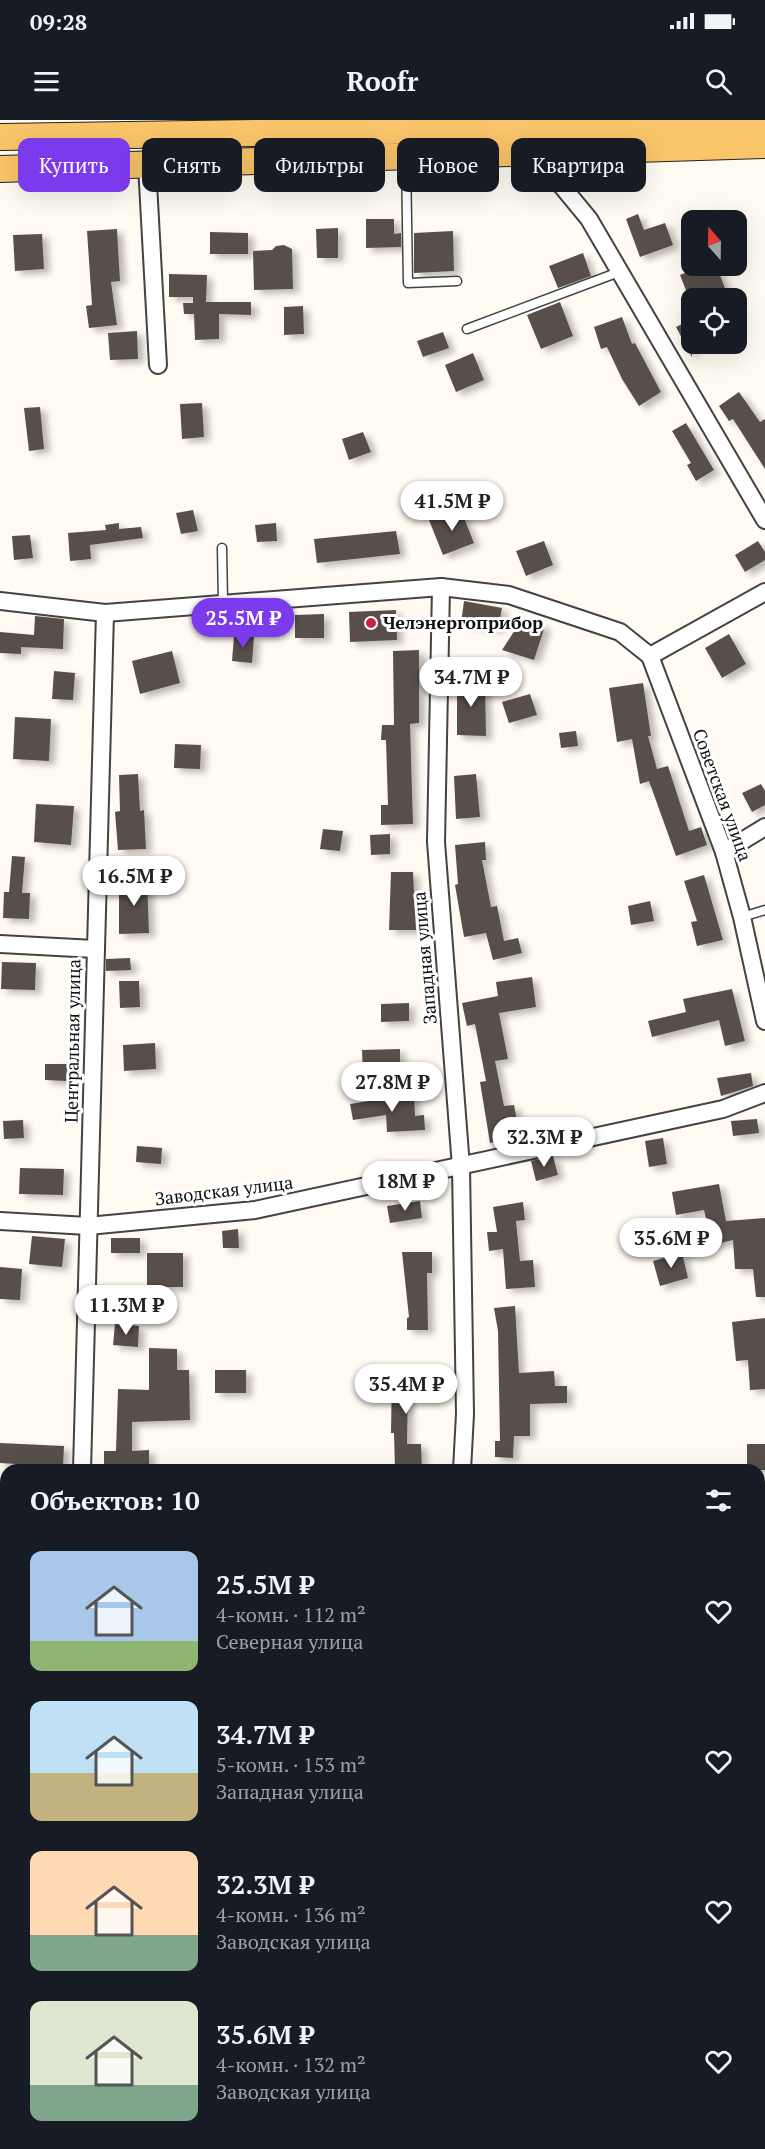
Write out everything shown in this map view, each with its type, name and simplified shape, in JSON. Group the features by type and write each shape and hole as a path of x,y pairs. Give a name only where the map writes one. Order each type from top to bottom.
{"main road":[{"path":"0,137 511,134 765,125"},
{"path":"491,138 511,134 765,145"},
{"path":"242,161 397,155"},
{"path":"0,169 142,165"}],"street":[{"path":"511,134 561,184 589,219 765,520"},
{"path":"148,192 158,365"},
{"path":"0,600 105,613 441,587 520,599 620,632 650,656 765,592"},
{"name":"Западная улица","path":"441,587 436,842 462,1167 465,1414 462,1464"},
{"name":"Центральная улица","path":"82,1464 105,613"},
{"name":"Советская улица","path":"650,656 724,852 742,916 765,1021"},
{"path":"724,852 765,827"},
{"path":"0,944 95,949"},
{"name":"Заводская улица","path":"0,1221 88,1226 255,1210 723,1109 765,1093"}],"lane":[{"path":"406,192 408,283 457,281"},
{"path":"467,328 620,272"},
{"path":"222,548 223,604"},
{"path":"742,916 765,910"}],"building":[{"path":"638,214 644,230 665,223 673,245 640,257 626,219"},
{"path":"366,219 394,219 394,234 401,233 401,247 366,248"},
{"path":"338,228 338,258 317,258 316,229"},
{"path":"117,229 120,281 111,282 117,325 89,328 86,306 92,305 87,231"},
{"path":"453,231 454,271 414,273 414,233"},
{"path":"210,232 248,233 248,254 210,254"},
{"path":"42,234 44,269 15,271 13,235"},
{"path":"284,245 292,249 293,289 254,290 253,251 272,250 276,246"},
{"path":"583,253 591,276 558,288 549,266"},
{"path":"169,274 207,275 206,302 251,302 251,315 219,314 219,339 195,340 194,314 184,314 183,303 193,303 193,297 169,297"},
{"path":"680,275 720,276 725,288 685,288"},
{"path":"560,302 573,336 541,349 527,315"},
{"path":"303,306 304,334 284,335 284,307"},
{"path":"622,317 632,344 635,343 661,392 639,406 622,379 607,347 601,349 594,327"},
{"path":"681,324 681,336 676,327"},
{"path":"137,331 138,359 110,360 108,333"},
{"path":"443,332 449,348 423,357 417,341"},
{"path":"473,353 484,380 456,392 445,365"},
{"path":"739,392 760,422 765,419 765,469 733,419 729,421 719,406"},
{"path":"202,403 204,437 182,439 180,404"},
{"path":"40,407 44,449 29,451 24,408"},
{"path":"686,423 714,470 696,481 687,465 691,463 672,431"},
{"path":"363,432 371,452 349,460 342,439"},
{"path":"460,508 474,543 443,555 429,520"},
{"path":"193,510 198,531 181,534 176,513"},
{"path":"119,523 119,529 141,527 143,538 90,545 91,559 70,561 68,533 106,530 105,525"},
{"path":"276,523 277,541 257,542 255,525"},
{"path":"396,531 400,554 317,563 314,539"},
{"path":"30,535 33,558 14,560 12,536"},
{"path":"544,541 553,565 526,576 516,551"},
{"path":"758,541 765,552 765,560 745,572 735,555"},
{"path":"464,601 502,608 498,629 461,623"},
{"path":"396,610 397,640 350,642 349,612"},
{"path":"324,614 324,638 295,638 295,615"},
{"path":"35,616 64,619 63,649 21,647 21,654 0,653 0,632 34,635"},
{"path":"522,619 545,626 534,660 502,650"},
{"path":"729,634 746,664 722,678 705,648"},
{"path":"234,636 254,637 252,663 232,661"},
{"path":"419,650 419,723 410,724 413,824 381,825 381,805 388,805 386,740 381,740 382,725 394,725 393,651"},
{"path":"172,651 180,683 140,694 132,661"},
{"path":"54,671 75,673 73,700 52,699"},
{"path":"457,679 485,680 486,736 457,735"},
{"path":"643,683 651,736 648,736 657,769 668,766 689,831 701,827 707,845 676,856 649,781 640,784 632,739 617,742 609,688"},
{"path":"530,694 537,715 509,723 502,702"},
{"path":"15,717 51,719 49,761 13,759"},
{"path":"576,731 578,746 561,748 559,733"},
{"path":"175,744 201,745 200,769 174,768"},
{"path":"138,774 140,811 144,810 146,849 118,850 115,812 120,811 119,775"},
{"path":"476,774 480,817 456,819 454,776"},
{"path":"761,784 765,791 765,805 752,812 742,793"},
{"path":"36,804 74,806 71,845 34,842"},
{"path":"323,829 343,831 340,851 320,849"},
{"path":"390,834 390,854 371,855 370,835"},
{"path":"485,842 486,860 482,860 491,907 497,906 504,941 518,938 522,953 493,960 486,933 464,937 455,885 458,884 455,845"},
{"path":"12,856 25,857 22,893 30,893 29,919 3,918 4,892 9,892"},
{"path":"391,872 413,872 416,930 389,930"},
{"path":"704,875 723,940 697,946 691,922 697,921 684,881"},
{"path":"147,879 149,933 119,934 119,880"},
{"path":"650,901 654,921 631,925 628,906"},
{"path":"130,958 131,970 106,971 106,959"},
{"path":"2,962 36,963 35,990 1,989"},
{"path":"532,977 536,1007 499,1013 508,1059 495,1061 504,1106 514,1105 520,1137 490,1143 480,1082 486,1081 475,1024 467,1026 462,1003 498,996 496,982"},
{"path":"119,981 139,981 140,1007 120,1008"},
{"path":"732,989 745,1041 725,1046 719,1020 652,1037 648,1021 686,1012 683,999"},
{"path":"409,1003 409,1021 381,1022 381,1004"},
{"path":"155,1043 156,1069 124,1071 123,1045"},
{"path":"400,1049 400,1076 363,1077 362,1050"},
{"path":"45,1064 67,1064 67,1081 45,1080"},
{"path":"751,1073 753,1086 721,1096 717,1078"},
{"path":"414,1094 415,1116 424,1115 425,1130 387,1132 386,1115 353,1120 350,1104"},
{"path":"757,1119 759,1133 733,1136 731,1121"},
{"path":"23,1120 24,1138 4,1139 3,1121"},
{"path":"663,1138 667,1164 649,1167 645,1141"},
{"path":"137,1146 162,1148 161,1164 136,1162"},
{"path":"553,1156 558,1175 536,1181 531,1161"},
{"path":"20,1168 64,1169 63,1195 19,1194"},
{"path":"719,1184 726,1221 765,1218 765,1297 756,1297 753,1269 735,1269 733,1240 712,1245 704,1210 676,1215 672,1192"},
{"path":"420,1201 422,1218 390,1223 387,1206"},
{"path":"523,1202 525,1220 516,1221 520,1261 533,1260 535,1287 506,1289 503,1249 489,1251 487,1232 497,1232 493,1207"},
{"path":"238,1229 239,1248 223,1248 222,1231"},
{"path":"32,1236 65,1239 62,1267 29,1264"},
{"path":"111,1238 140,1238 140,1253 111,1253"},
{"path":"402,1252 432,1252 432,1273 427,1273 428,1330 407,1330 407,1318 409,1317"},
{"path":"147,1253 183,1253 183,1287 147,1287"},
{"path":"682,1253 688,1278 660,1286 653,1261"},
{"path":"0,1267 22,1269 20,1300 0,1299"},
{"path":"515,1306 519,1373 554,1371 555,1386 567,1386 567,1403 530,1404 530,1436 514,1436 513,1458 495,1457 495,1441 500,1441 498,1331 494,1308"},
{"path":"765,1318 765,1389 750,1390 748,1360 736,1361 732,1322"},
{"path":"115,1324 139,1326 138,1347 113,1345"},
{"path":"149,1348 177,1349 177,1370 189,1370 190,1420 132,1422 132,1451 149,1450 149,1464 104,1464 104,1451 116,1451 118,1389 149,1390"},
{"path":"392,1367 429,1368 428,1391 408,1390 407,1444 421,1444 422,1464 395,1464 394,1433 391,1433"},
{"path":"215,1370 246,1370 246,1393 215,1393"},
{"path":"0,1443 64,1446 63,1464 0,1463"},
{"path":"747,1444 765,1444 765,1464 747,1464"}],"place":[{"name":"Челэнергоприбор","path":"371,623"}]}
